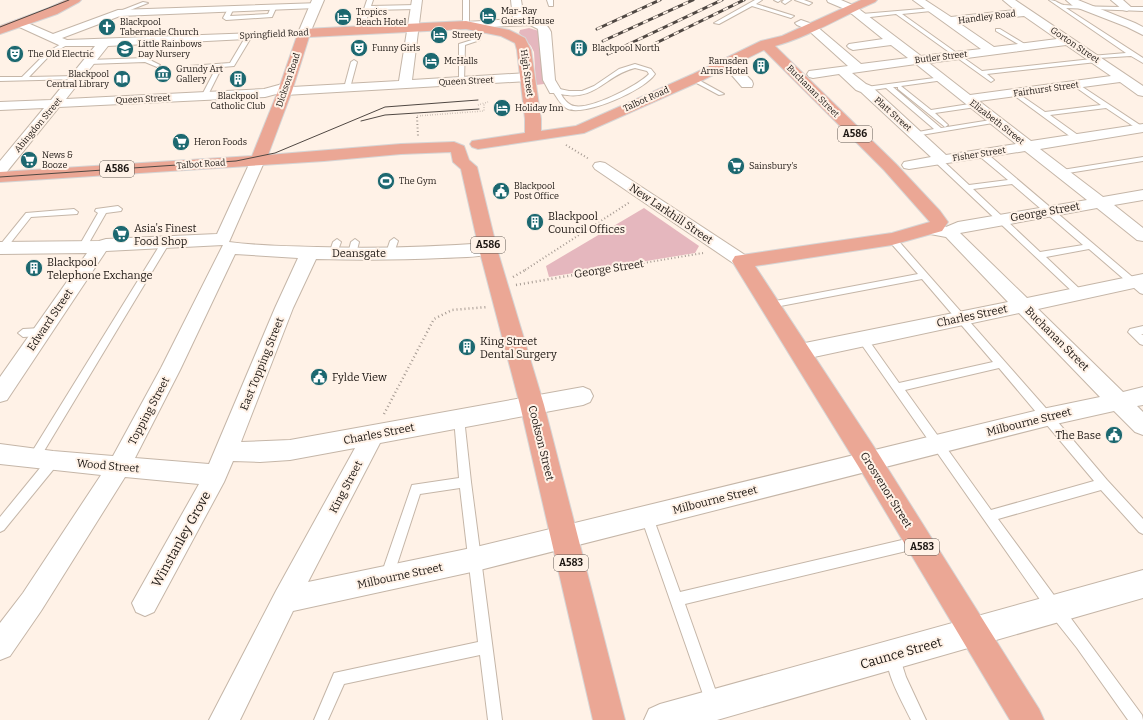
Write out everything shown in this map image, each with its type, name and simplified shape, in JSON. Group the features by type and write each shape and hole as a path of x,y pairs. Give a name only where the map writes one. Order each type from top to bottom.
{"main road":[{"path":"0,30 53,11 75,0"},
{"name":"Talbot Road","path":"401,149 419,144 509,141 529,132 563,133 579,130 693,79 766,44 770,38 801,22 843,6 871,0"},
{"name":"Springfield Road","path":"304,33 466,25"},
{"name":"High Street","path":"466,25 505,33 518,39 523,45 528,77 529,132"},
{"name":"Dickson Road","path":"258,160 285,89 304,33"},
{"name":"Buchanan Street","path":"766,44 890,167 934,215 939,222 939,230"},
{"name":"Talbot Road","path":"0,177 324,156 401,149 429,149 465,142"},
{"name":"Cookson Street","path":"465,142 461,162 469,167 488,249 532,405 609,720"},
{"name":"George Street","path":"742,261 892,239 939,230"},
{"name":"Grosvenor Street","path":"742,261 869,461 1028,720"}],"street":[{"path":"168,39 198,0"},
{"path":"516,0 525,23"},
{"path":"918,0 992,51"},
{"name":"Gorton Street","path":"1008,0 1143,92"},
{"path":"1071,0 1131,25 1143,32"},
{"path":"1116,0 1127,8"},
{"path":"53,38 118,13 274,6 317,2"},
{"name":"Dickson Road","path":"304,33 317,2"},
{"path":"405,84 417,4"},
{"name":"Elizabeth Street","path":"843,6 918,60 1143,236"},
{"name":"Handley Road","path":"949,22 1026,12"},
{"path":"801,22 858,68"},
{"name":"Springfield Road","path":"19,23 65,44 304,33"},
{"name":"Springfield Road","path":"466,25 525,23"},
{"path":"505,33 525,23 544,29 549,80 555,90"},
{"path":"1131,25 1143,26"},
{"name":"Butler Street","path":"813,74 1068,40"},
{"name":"Abingdon Street","path":"0,170 105,42"},
{"path":"853,46 894,42"},
{"path":"727,62 747,84"},
{"name":"Platt Street","path":"842,70 861,87 866,89 940,159"},
{"name":"Queen Street","path":"0,106 270,92 285,89 347,88 528,77"},
{"name":"Fairhurst Street","path":"972,102 1014,93 1124,78"},
{"name":"Fisher Street","path":"909,164 1142,129"},
{"name":"Topping Street","path":"0,646 32,602 119,467 170,370 226,243 258,160"},
{"name":"New Larkhill Street","path":"600,166 742,261"},
{"name":"George Street","path":"939,230 951,231 958,227 1143,195"},
{"name":"Buchanan Street","path":"939,230 1023,305 1143,426"},
{"name":"Deansgate","path":"1,248 91,246 166,242 226,243 244,250 309,254 335,248 392,247 488,249"},
{"name":"Edward Street","path":"0,394 32,333 91,246"},
{"name":"East Topping Street","path":"216,476 284,308 309,254"},
{"name":"Charles Street","path":"800,352 1023,305 1140,284"},
{"name":"Charles Street","path":"226,451 260,452 290,450 583,396"},
{"name":"Milbourne Street","path":"285,600 476,559 1047,417 1143,396"},
{"name":"King Street","path":"224,720 285,600 373,435"},
{"name":"Wood Street","path":"0,454 44,460 216,476"},
{"name":"Winstanley Grove","path":"145,604 216,476"},
{"name":"Caunce Street","path":"660,720 1143,584"}],"lane":[{"path":"363,21 370,0"},
{"path":"466,0 466,25"},
{"path":"717,23 759,0"},
{"path":"793,5 799,0 809,3 802,8"},
{"path":"1052,0 1143,61"},
{"path":"118,13 146,2"},
{"path":"368,8 417,4"},
{"path":"752,4 773,10 801,22"},
{"path":"843,6 898,13 931,9"},
{"path":"1060,6 1143,9"},
{"path":"1088,6 1103,8"},
{"path":"898,13 990,80"},
{"path":"998,30 1025,46"},
{"path":"191,67 232,65 249,36"},
{"path":"461,81 462,44 477,40"},
{"path":"23,79 49,53 65,44"},
{"path":"981,73 1132,54"},
{"path":"89,62 146,60 157,65"},
{"path":"347,88 354,62"},
{"path":"205,95 220,66"},
{"path":"628,67 641,67 649,70 652,74 647,80 588,108 570,107 561,99 555,90 575,94 584,93 628,67"},
{"path":"0,79 76,78"},
{"path":"693,79 721,94"},
{"path":"866,89 942,79"},
{"path":"1076,85 1142,129"},
{"path":"887,86 942,128"},
{"path":"900,88 929,112 942,128"},
{"path":"1014,93 1078,138"},
{"path":"929,112 972,102"},
{"path":"1045,114 1107,106"},
{"path":"915,134 942,128 997,122"},
{"path":"981,153 1091,246 1140,284"},
{"path":"940,159 966,188 1080,294"},
{"path":"1062,172 1143,159"},
{"path":"966,188 1014,181"},
{"path":"91,246 100,211 118,209"},
{"path":"1,248 29,216 74,212"},
{"path":"892,239 960,319 1047,417 1103,484 1143,528"},
{"path":"0,526 44,460 166,242"},
{"path":"1039,255 1091,246"},
{"path":"770,305 924,276"},
{"path":"1143,330 1133,332 1143,341"},
{"path":"862,338 1137,720"},
{"path":"898,387 1000,364"},
{"path":"459,418 465,482 476,559 495,720"},
{"path":"386,578 416,488 465,482"},
{"path":"989,516 1103,484"},
{"path":"647,517 714,704"},
{"path":"676,600 919,542"},
{"path":"321,720 339,678 486,646"},
{"path":"892,655 899,679 919,720"}],"path":[{"path":"478,105 488,102"},
{"path":"419,144 416,116 484,111 484,103"},
{"path":"563,133 574,138 560,141 600,166"},
{"path":"499,284 518,275 642,195"},
{"name":"George Street","path":"499,284 702,253 707,250 712,242"},
{"path":"373,435 434,319 440,314 451,310 507,314"}],"shaded area":[{"path":"529,28 539,31 544,84 536,85 534,52 531,46 519,33 520,30"},
{"path":"644,208 699,246 695,253 549,277 546,266"}],"tram line":[{"path":"0,27 69,0"},
{"path":"0,177 236,161 275,153 385,107 478,100"},
{"path":"361,121 385,115 479,109"}],"railway":[{"path":"597,29 660,0"},
{"path":"603,41 693,0"},
{"path":"608,54 722,0"},
{"path":"654,44 744,0"}],"place":[{"name":"Mar-Ray Guest House","path":"488,16"},
{"name":"Tropics Beach Hotel","path":"343,17"},
{"name":"Blackpool Tabernacle Church","path":"107,27"},
{"name":"Streety","path":"439,35"},
{"name":"Funny Girls","path":"359,48"},
{"name":"Blackpool North","path":"579,48"},
{"name":"Little Rainbows Day Nursery","path":"125,49"},
{"name":"The Old Electric","path":"15,54"},
{"name":"McHalls","path":"431,61"},
{"name":"Ramsden Arms Hotel","path":"761,66"},
{"name":"Grundy Art Gallery","path":"163,74"},
{"name":"Blackpool Central Library","path":"122,79"},
{"name":"Blackpool Catholic Club","path":"238,79"},
{"name":"Holiday Inn","path":"502,108"},
{"name":"Heron Foods","path":"181,142"},
{"name":"News & Booze","path":"29,160"},
{"name":"Sainsbury's","path":"736,166"},
{"name":"The Gym","path":"386,181"},
{"name":"Blackpool Post Office","path":"501,191"},
{"name":"Blackpool Council Offices","path":"535,222"},
{"name":"Asia's Finest Food Shop","path":"121,234"},
{"name":"Blackpool Telephone Exchange","path":"34,268"},
{"name":"King Street Dental Surgery","path":"467,347"},
{"name":"Fylde View","path":"319,377"},
{"name":"The Base","path":"1114,435"}]}
